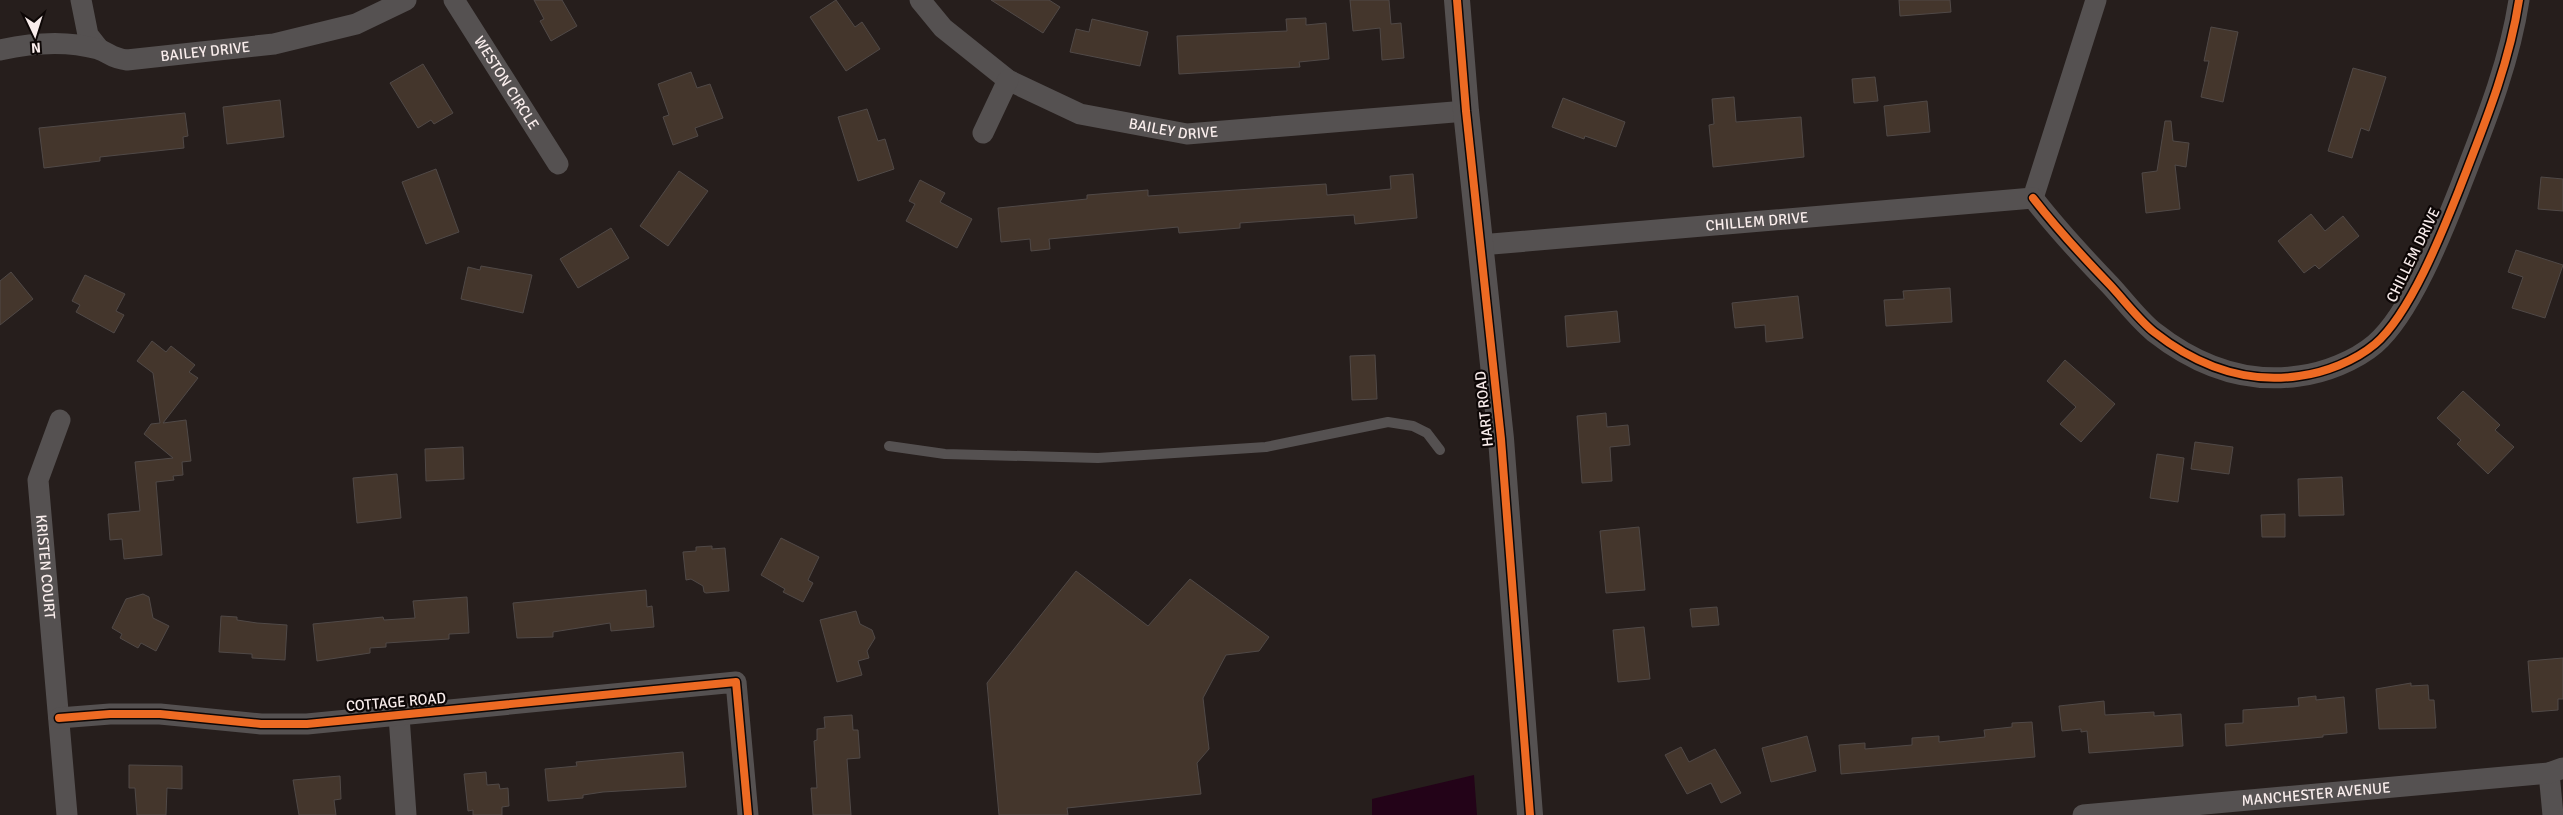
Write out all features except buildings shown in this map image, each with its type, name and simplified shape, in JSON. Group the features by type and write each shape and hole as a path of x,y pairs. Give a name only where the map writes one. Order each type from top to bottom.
{"street":[{"path":"81,0 88,35 99,49"},
{"name":"BAILEY DRIVE","path":"0,50 28,44 57,44 99,49 113,58 127,60 274,44 356,24 406,0"},
{"name":"WESTON CIRCLE","path":"454,0 558,164"},
{"name":"BAILEY DRIVE","path":"920,0 943,28 1008,80 1080,114 1187,134 1466,111"},
{"name":"HART ROAD","path":"1457,0 1466,111 1501,439 1530,815"},
{"path":"2033,198 2096,0"},
{"name":"CHILLEM DRIVE","path":"1480,245 2033,198 2065,239 2153,331 2194,359 2240,376 2282,378 2316,374 2348,360 2375,344 2400,314 2425,269 2492,106 2507,58 2519,0"},
{"path":"983,133 1008,80"},
{"name":"KRISTEN COURT","path":"60,420 38,480 66,815"},
{"name":"COTTAGE ROAD","path":"59,718 110,714 160,714 261,724 307,724 736,682 748,815"},
{"path":"399,716 406,815"},
{"path":"2553,815 2556,771"},
{"name":"MANCHESTER AVENUE","path":"2084,815 2556,771"}],"lane":[{"path":"889,446 945,454 1098,458 1266,447 1388,422 1413,426 1427,433 1440,450"}],"shaded area":[{"path":"1474,775 1477,815 1372,815 1372,799"}],"cycle path":[{"path":"1457,0 1466,111 1501,439 1530,815"},
{"path":"2033,198 2070,243 2142,321 2170,344 2187,354 2204,363 2222,369 2259,377 2299,376 2339,365 2367,350 2388,331 2424,272 2452,208 2494,96 2509,49 2519,0"},
{"path":"59,718 110,714 160,714 261,724 307,724 736,682 748,815"}]}
